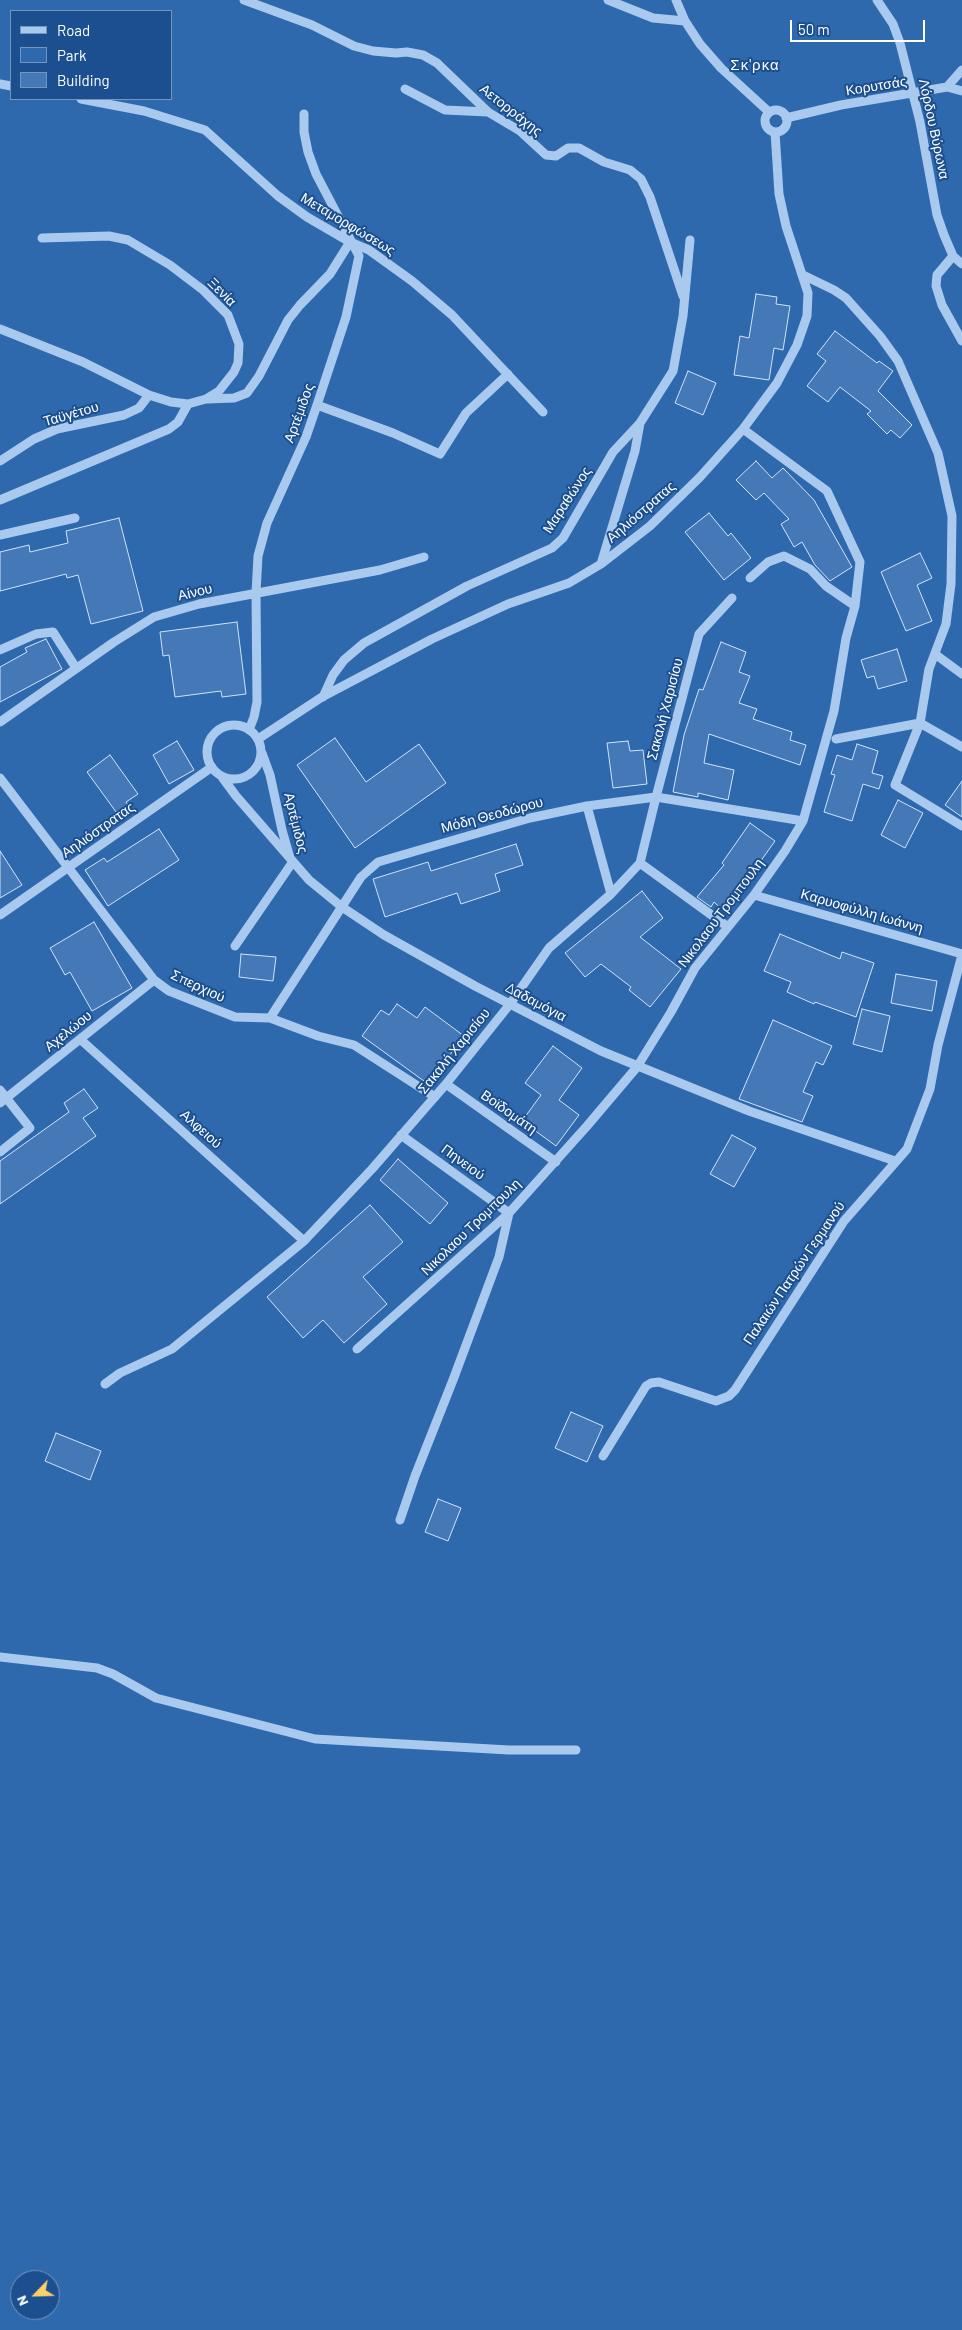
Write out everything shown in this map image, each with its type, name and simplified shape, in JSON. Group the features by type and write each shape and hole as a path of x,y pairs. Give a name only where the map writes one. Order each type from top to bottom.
{"street":[{"name":"Αετορράχης","path":"244,0 312,26 354,46 373,51 407,52 423,55 437,62 488,112 520,131 546,155 556,156 568,148 579,148 604,162 630,170 642,179 673,262 685,303"},
{"path":"608,0 653,18 685,21"},
{"path":"676,0 685,21 700,44 721,68 769,112 780,111 786,118 783,130 775,132 768,129 765,122 769,112"},
{"name":"Λόρδου Βύρωνα","path":"880,1 896,33 914,94 937,215 953,256 962,264"},
{"path":"962,70 947,87 962,91"},
{"name":"Κορυτσάς","path":"786,118 841,105 947,87"},
{"path":"405,89 444,110 488,112"},
{"name":"Μεταμορφώσεως","path":"86,100 144,111 205,130 278,196 307,218 350,242 369,250 412,281 452,315 542,412"},
{"name":"Αρτέμιδος","path":"249,730 254,717 256,702 258,556 267,524 293,468 317,405 346,318 359,256 316,174 308,152 304,132 304,114"},
{"name":"Αηλιόστρατας","path":"258,739 322,698 432,639 508,604 569,583 601,564 650,526 700,477 743,429 777,383 797,345 807,316 808,294 786,226 779,194 775,132"},
{"name":"Ξενία","path":"0,329 83,362 149,395 171,402 188,404 206,399 224,386 234,372 238,363 239,344 228,315 218,303 170,265 128,240 109,236 42,238"},
{"name":"Μαραθώνος","path":"322,698 333,675 344,660 364,643 467,586 552,548 563,538 613,452 640,424 673,371 685,303 690,240"},
{"path":"206,399 234,398 247,393 259,376 288,320 330,274 350,242"},
{"path":"953,256 937,275 936,286 942,305 962,340"},
{"path":"803,275 846,298 880,336 898,361 938,452 952,516 953,546 946,624 929,669 920,723 895,785 962,826"},
{"path":"317,405 393,432 440,454 466,413 508,374"},
{"name":"Ταϋγέτου","path":"0,461 34,439 57,429 124,415 139,408 149,395"},
{"path":"0,500 169,429 178,422 188,404"},
{"path":"601,564 635,452 640,424"},
{"name":"Νικολαου Τρομπουλη","path":"358,1349 509,1212 556,1162 637,1067 671,1012 694,968 754,896 803,821 834,710 846,638 855,606 860,562 827,491 743,429"},
{"path":"0,535 75,518"},
{"path":"750,578 768,562 784,556 810,569 826,586 855,606"},
{"name":"Αίνου","path":"0,722 130,631 154,617 199,604 380,570 424,557"},
{"name":"Σακαλή Χαρισίου","path":"105,1384 128,1369 172,1349 304,1241 340,1204 446,1084 510,1004 549,948 611,894 640,863 699,634 732,598"},
{"path":"0,650 36,634 53,632 76,668"},
{"path":"935,654 962,674"},
{"path":"836,739 920,723 962,747"},
{"path":"232,725 249,730 258,739 261,752 256,769 240,779 222,776 212,767 208,759 207,750 215,733 222,728 232,725"},
{"name":"Αρτέμιδος","path":"234,946 292,863 282,830 270,775 261,752"},
{"name":"Αηλιόστρατας","path":"0,915 212,767"},
{"name":"Δαδαμόγια","path":"222,776 236,796 292,863 342,908 384,934 561,1031 637,1067 749,1111 895,1161"},
{"name":"Σπερχιού","path":"0,778 154,980 169,991 235,1017 270,1018 318,1036 354,1045 435,1097"},
{"name":"Μόδη Θεοδώρου","path":"270,1018 361,877 378,862 530,818 587,806 656,797 803,821"},
{"path":"587,806 611,894"},
{"path":"640,863 728,926"},
{"name":"Καρυοφύλλη Ιωάννη","path":"754,896 962,955"},
{"name":"Παλαιών Πατρών Γερμανού","path":"603,1456 646,1386 651,1383 659,1382 709,1400 722,1400 729,1396 844,1221 907,1149 930,1089 938,1045 962,955"},
{"name":"Αχελώου","path":"3,1101 154,980"},
{"name":"Αλφειού","path":"80,1039 304,1241"},
{"name":"Βοϊδομάτη","path":"446,1084 556,1162"},
{"path":"0,1090 3,1101 30,1128 0,1152"},
{"name":"Πηνειού","path":"401,1134 509,1212"},
{"path":"400,1520 499,1257 509,1212"},
{"path":"0,1657 97,1668 113,1674 156,1698 315,1739 509,1750 576,1750"}],"green space":[{"path":"0,0 962,0 962,2330 0,2330"}],"building":[{"path":"756,294 777,297 776,304 790,306 783,350 774,348 769,380 734,375 740,336 749,338"},
{"path":"835,331 877,363 879,361 893,371 878,391 912,425 900,438 891,430 887,434 867,414 871,411 840,387 828,402 807,386 826,361 817,354"},
{"path":"688,371 716,383 703,415 675,403"},
{"path":"756,461 772,478 783,468 814,500 852,567 830,581 815,565 802,542 794,547 781,524 789,519 764,493 756,500 736,480"},
{"path":"709,513 728,536 731,533 751,558 724,580 685,532"},
{"path":"119,518 143,611 91,624 78,575 67,578 66,574 0,591 0,552 29,545 30,552 68,543 66,531"},
{"path":"920,553 932,578 917,585 932,621 906,631 881,572"},
{"path":"237,622 246,694 222,697 221,691 175,697 169,655 163,656 160,632"},
{"path":"46,639 62,669 0,702 0,667 27,652 25,648"},
{"path":"721,642 746,652 739,672 750,676 739,703 757,709 753,719 792,732 790,740 806,745 800,765 709,734 704,763 734,770 728,800 698,793 698,797 673,792 684,735 699,689 703,690"},
{"path":"897,649 907,681 878,689 874,676 867,678 861,660"},
{"path":"335,738 366,782 419,744 446,783 355,848 297,765"},
{"path":"177,741 194,770 169,784 153,755"},
{"path":"628,741 630,751 643,750 647,784 613,788 607,743"},
{"path":"857,744 878,751 872,773 883,776 879,789 863,784 852,821 824,812 835,775 831,774 837,755 852,760"},
{"path":"110,755 138,794 126,802 130,808 119,816 87,772"},
{"path":"962,781 962,817 945,805"},
{"path":"898,800 923,813 905,848 881,835"},
{"path":"750,823 775,841 740,890 742,892 725,912 714,902 711,907 697,897 724,865 722,863"},
{"path":"159,829 179,860 108,906 85,870 104,858 107,862"},
{"path":"516,844 523,865 495,874 500,891 461,904 457,893 385,917 373,879 428,862 431,871"},
{"path":"0,851 22,885 0,898"},
{"path":"642,891 663,918 640,937 681,969 650,1007 629,990 631,987 601,964 585,977 565,953"},
{"path":"94,922 132,988 92,1011 70,972 65,975 50,948"},
{"path":"780,934 840,959 842,952 874,963 856,1017 815,1002 814,1004 787,992 791,982 764,971"},
{"path":"241,954 276,957 273,981 239,977"},
{"path":"896,974 937,981 932,1011 891,1003"},
{"path":"397,1004 417,1018 425,1007 464,1036 428,1084 362,1036 381,1010 389,1015"},
{"path":"862,1009 890,1016 882,1052 853,1044"},
{"path":"773,1020 832,1046 823,1065 816,1062 803,1092 813,1096 802,1122 739,1099"},
{"path":"553,1046 582,1068 559,1100 579,1115 556,1146 522,1121 541,1095 525,1083"},
{"path":"84,1089 98,1108 83,1118 96,1136 0,1204 0,1161 69,1112 64,1103"},
{"path":"732,1135 756,1148 734,1187 710,1174"},
{"path":"398,1159 448,1203 430,1224 380,1180"},
{"path":"370,1205 403,1242 363,1277 387,1304 344,1343 323,1320 303,1338 267,1297"},
{"path":"571,1412 603,1426 587,1462 555,1448"},
{"path":"56,1433 101,1451 90,1480 45,1461"},
{"path":"438,1499 461,1508 448,1541 425,1532"}],"district":[{"name":"Σκ'ρκα","path":"755,65"}]}
